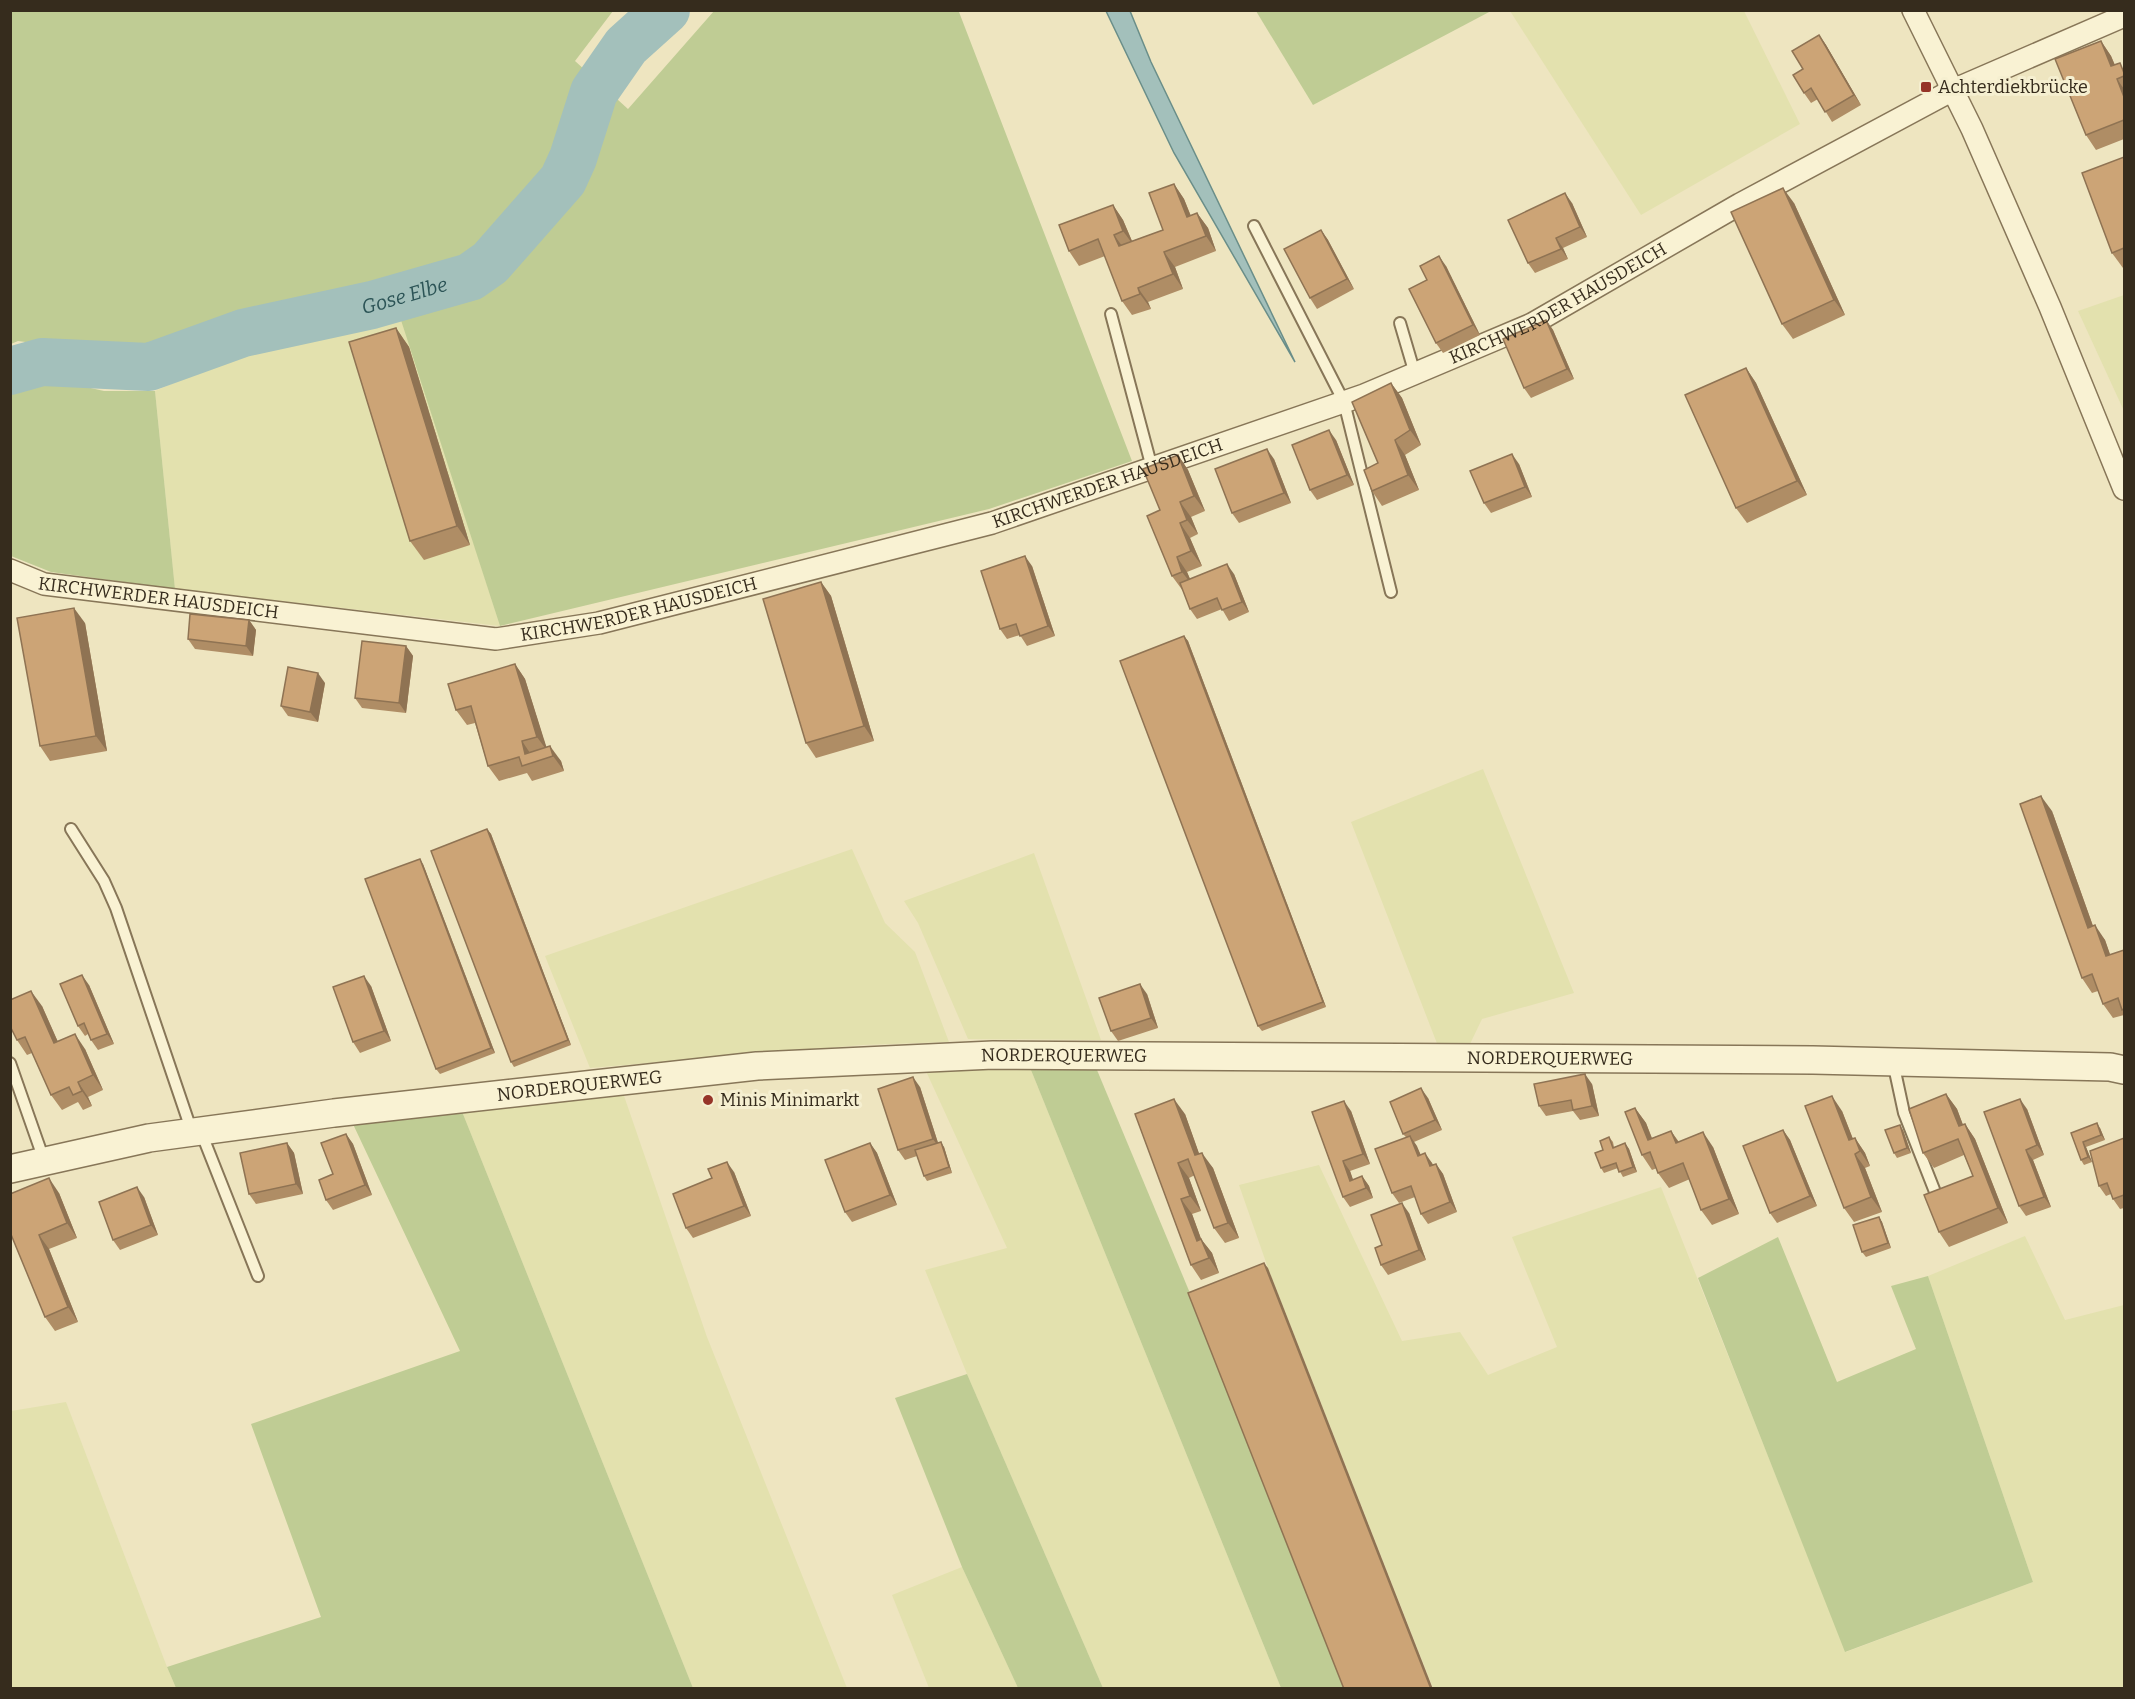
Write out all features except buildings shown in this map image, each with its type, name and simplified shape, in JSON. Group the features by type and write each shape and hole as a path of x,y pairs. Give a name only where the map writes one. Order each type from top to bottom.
{"street":[{"path":"1913,10 1972,129 2041,287 2124,489"},
{"name":"KIRCHWERDER HAUSDEICH","path":"10,570 44,584 496,639 599,623 992,523 1344,402 1532,324 1740,204 1951,90 2124,16"},
{"name":"NORDERQUERWEG","path":"10,1169 149,1137 334,1113 757,1066 993,1055 1893,1062 2110,1067 2124,1070"}],"lane":[{"path":"1254,226 1344,402 1391,592"},
{"path":"1111,314 1152,468"},
{"path":"1400,322 1415,374"},
{"path":"71,829 104,881 116,908 197,1132 258,1276"},
{"path":"1893,1062 1904,1113 1937,1197"},
{"path":"10,1063 44,1160"}],"shaded area":[{"path":"1510,11 1744,11 1800,124 1641,215"},
{"path":"2124,295 2124,411 2078,311"},
{"path":"403,320 500,626 175,589 155,391 261,345"},
{"path":"1483,769 1574,993 1482,1019 1470,1044 1438,1046 1351,822"},
{"path":"852,849 885,923 915,952 949,1042 862,1045 590,1068 545,956"},
{"path":"1034,853 1101,1040 968,1039 918,923 904,901"},
{"path":"925,1069 1031,1070 1281,1688 1103,1688 967,1374 925,1270 1007,1248"},
{"path":"622,1090 707,1337 847,1688 693,1688 461,1109"},
{"path":"1319,1165 1402,1341 1460,1332 1488,1375 1557,1347 1512,1237 1661,1187 1846,1652 2033,1582 1928,1276 2025,1236 2065,1320 2124,1305 2124,1688 1433,1688 1268,1268 1239,1185"},
{"path":"66,1402 176,1688 11,1688 11,1411"},
{"path":"962,1567 1018,1688 929,1688 892,1595"}],"green space":[{"path":"954,10 959,12 1132,461 989,509 500,626 388,280 245,312 131,356 18,341 11,344 11,11 613,11 575,61 628,109 714,11"},
{"path":"1256,11 1491,11 1313,105"},
{"path":"37,376 104,391 155,391 175,589 51,572 11,556 11,385"},
{"path":"1031,1070 1097,1070 1192,1298 1345,1688 1281,1688"},
{"path":"461,1109 693,1688 176,1688 167,1667 321,1617 251,1424 460,1351 352,1122"},
{"path":"1778,1237 1837,1382 1916,1349 1891,1286 1928,1276 2033,1582 1845,1652 1698,1278"},
{"path":"967,1374 1103,1688 1018,1688 962,1567 895,1398"}],"water":[{"path":"1106,11 1130,11 1151,62 1295,362 1174,153"}],"waterway":[{"name":"Gose Elbe","path":"10,371 42,362 149,367 243,333 372,305 470,277 490,263 563,180 573,158 594,92 626,46 666,10"}],"place":[{"name":"Achterdiekbrücke","path":"1926,87"},
{"name":"Minis Minimarkt","path":"708,1100"}]}
